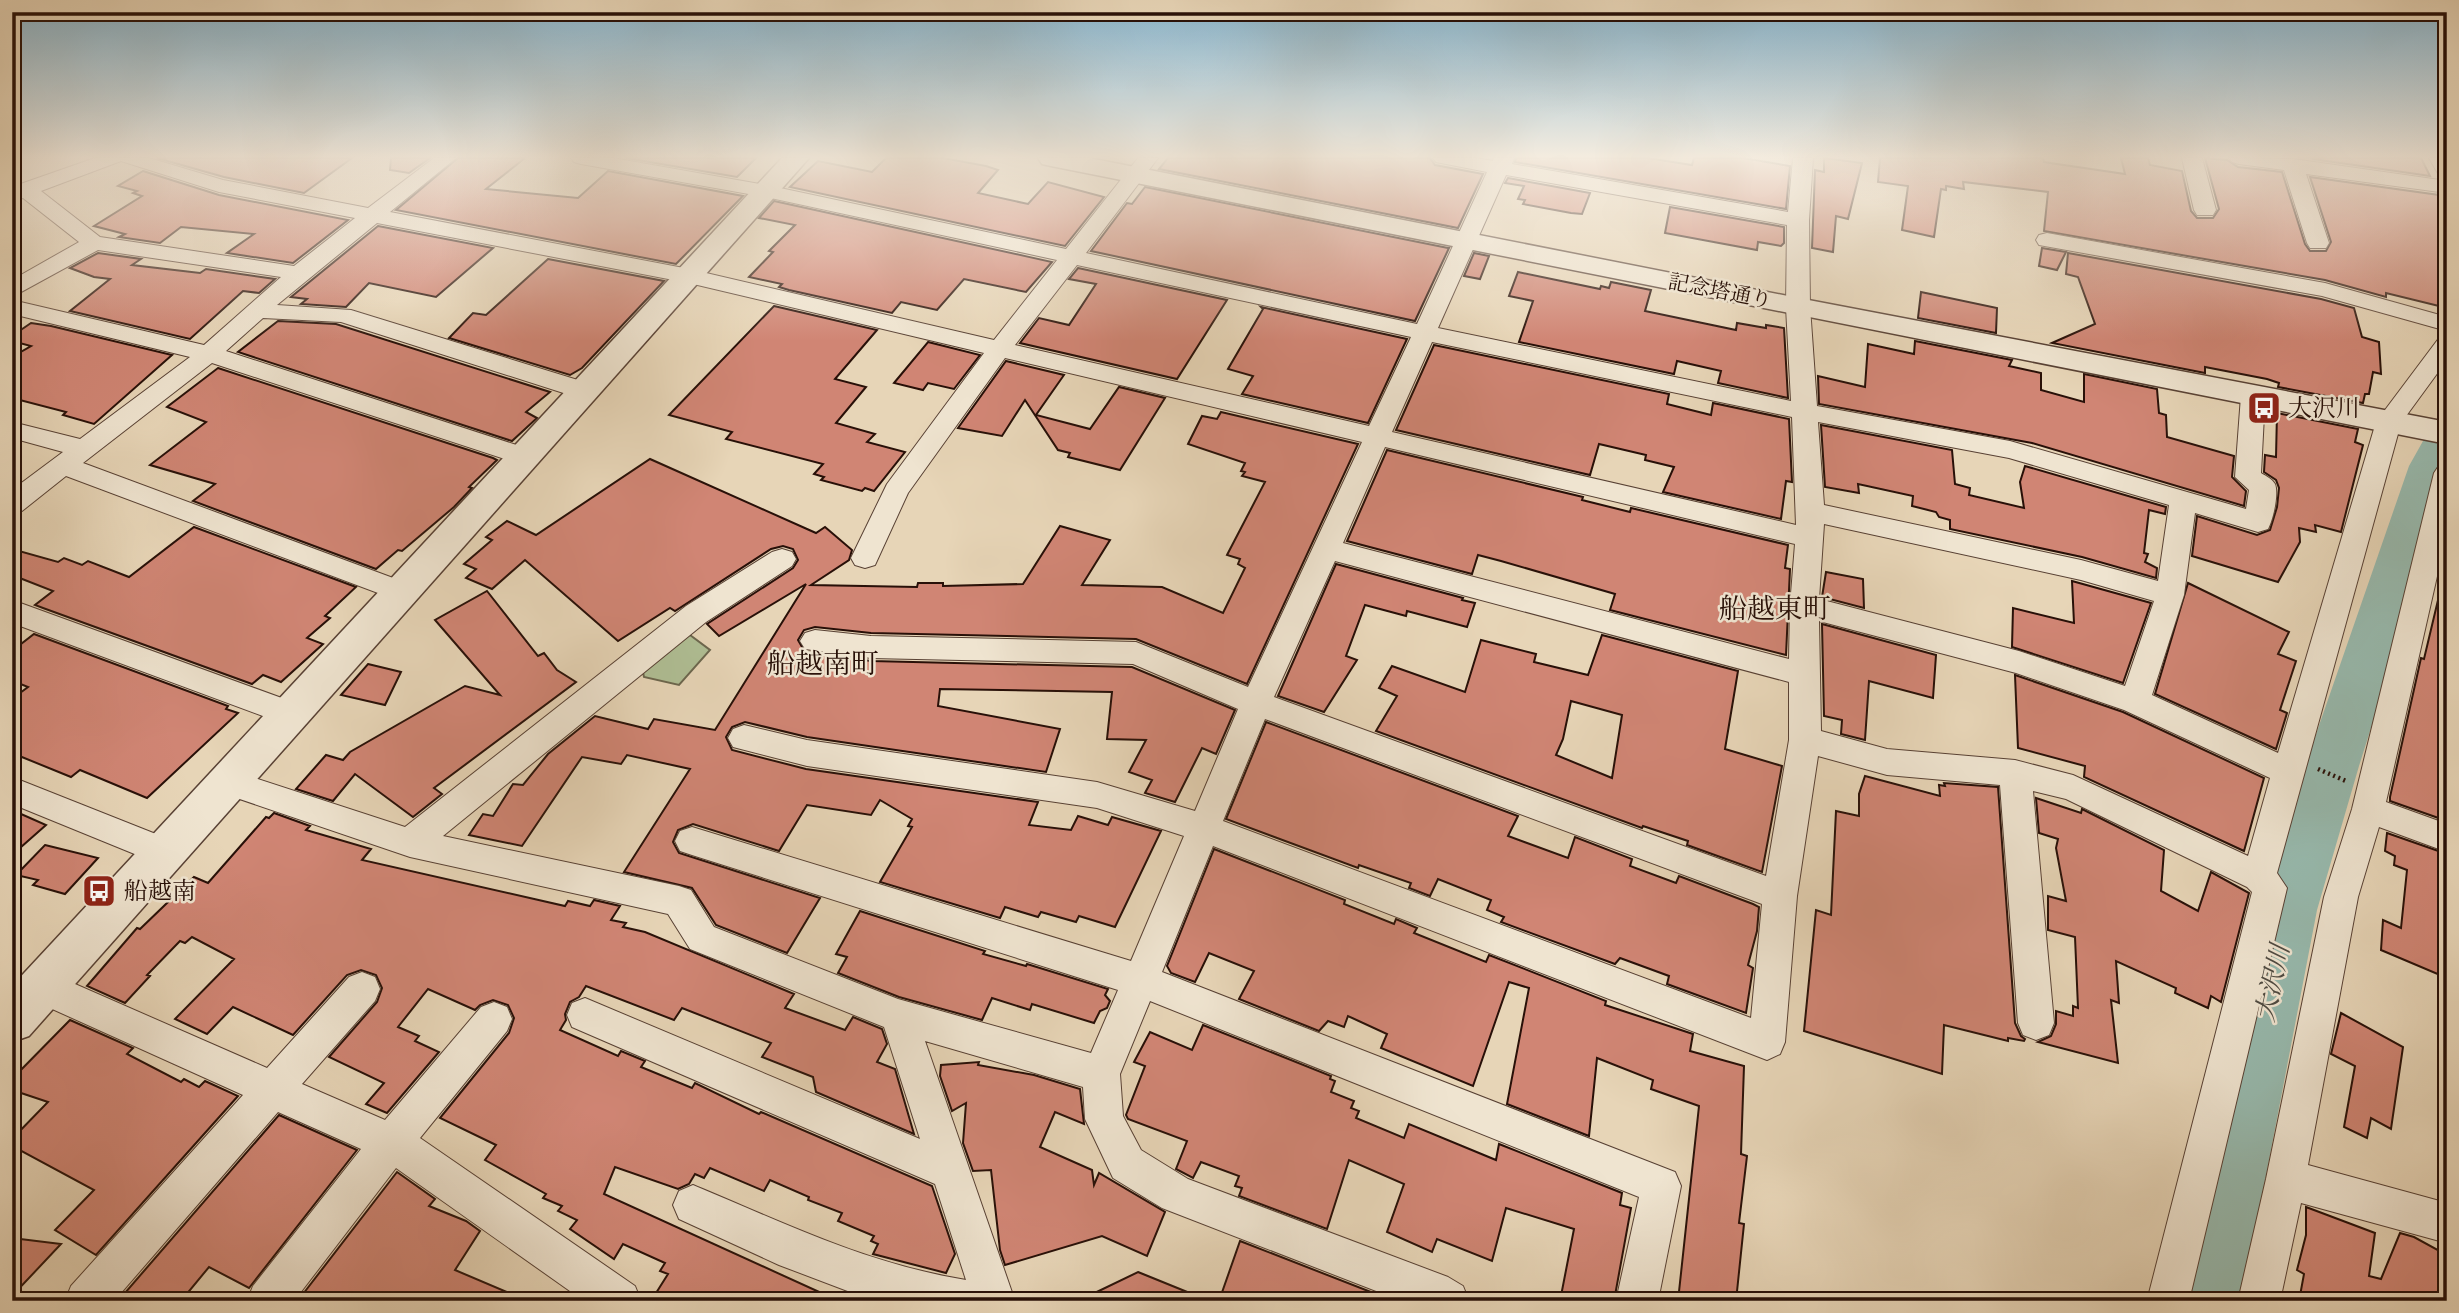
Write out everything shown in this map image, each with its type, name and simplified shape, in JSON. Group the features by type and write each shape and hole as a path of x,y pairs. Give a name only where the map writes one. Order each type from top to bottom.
{"street":[{"path":"59,219 94,243 299,273"},
{"path":"12,505 209,354 299,273 365,219"},
{"path":"386,219 689,276 1379,437 1810,525 2081,570 2170,595"},
{"path":"12,1020 740,219"},
{"path":"897,219 1802,411 2010,450 2258,522 2263,487 2248,477 2253,396"},
{"path":"864,558 896,490 1000,348 1101,219"},
{"name":"記念塔通り","path":"1377,219 1798,307 2447,433"},
{"path":"1448,1301 1433,1292 1176,1194 1128,1164 1104,1119 1101,1074 1256,703 1426,333 1474,219"},
{"path":"744,738 807,753 1097,795 1204,828 1767,1042 1780,896 1805,740 1804,606 1810,525 1802,411 1798,220 1794,219"},
{"path":"2310,219 2318,243"},
{"path":"2047,240 2325,290 2447,324"},
{"path":"12,290 94,243"},
{"path":"12,307 209,354 526,457"},
{"path":"257,311 343,315 585,391"},
{"path":"2259,877 2389,422 2447,343"},
{"path":"12,430 402,592"},
{"path":"2259,1301 2286,1179 2341,897 2370,801 2447,473"},
{"path":"2135,701 2170,595 2183,500"},
{"path":"1328,549 1806,675"},
{"path":"410,843 696,614 782,559"},
{"path":"1804,606 2019,662 2135,701 2290,764"},
{"path":"12,611 290,714"},
{"path":"815,641 871,647 1136,653 1256,703 1780,896"},
{"path":"1805,740 1888,762 2015,774 2073,788 2259,877 2270,888 2168,1301"},
{"path":"2015,774 2036,1023"},
{"path":"227,782 410,843 679,901 702,938 898,1016 1101,1074"},
{"path":"12,790 164,852"},
{"path":"2370,801 2447,838"},
{"path":"692,841 1140,980 1661,1186 1637,1301"},
{"path":"43,986 391,1143 620,1301"},
{"path":"86,1301 362,989"},
{"path":"585,1015 950,1171"},
{"path":"898,1016 994,1301"},
{"path":"268,1301 391,1143 494,1019"},
{"path":"2286,1179 2447,1223"},
{"path":"693,1205 820,1263 927,1296 969,1301"}],"path":[{"path":"2290,764 2370,801"}],"green space":[{"path":"686,632 710,650 679,685 644,677 642,668"}],"building":[{"path":"105,219 348,220 293,263 227,253 254,234 181,227 160,243 119,237 125,234 94,226"},
{"path":"444,219 720,219 676,264"},
{"path":"766,219 857,219 1052,262 1026,292 964,279 937,310 901,302 892,313 789,290 779,287 782,284 749,277 773,252 769,251 795,225"},
{"path":"940,219 1086,219 1065,246"},
{"path":"1115,219 1306,219 1449,248 1415,321 1091,251"},
{"path":"1414,219 1462,219 1458,228"},
{"path":"1668,219 1740,219 1784,227 1784,243 1781,246 1758,242 1757,250 1665,233"},
{"path":"1813,219 1836,219 1833,252 1812,248"},
{"path":"1903,219 1937,219 1934,237 1902,230"},
{"path":"2045,219 2297,219 2310,251 2326,251 2331,242 2324,219 2447,219 2447,296 2444,296 2443,307 2386,293 2386,297 2325,280 2044,231"},
{"path":"378,226 493,248 436,297 369,283 346,307 301,304 307,299 291,297"},
{"path":"2042,248 2066,252 2057,270 2039,266"},
{"path":"98,253 141,259 132,265 200,273 206,269 275,279 259,293 243,291 190,339 70,311 110,279 94,277 70,268"},
{"path":"1474,253 1489,256 1480,279 1464,276"},
{"path":"2068,253 2321,299 2354,308 2362,337 2379,342 2381,374 2373,372 2369,394 2365,394 2363,403 2278,387 2279,383 2267,379 2205,367 2205,373 2052,343 2095,324 2078,277 2066,274"},
{"path":"548,259 664,281 582,368 570,375 449,338 473,313 486,315"},
{"path":"1078,268 1227,300 1177,379 1020,343 1039,318 1069,325 1096,284 1069,279"},
{"path":"1518,272 1600,289 1601,286 1609,288 1611,282 1651,290 1645,311 1736,330 1737,323 1784,328 1788,398 1718,383 1721,371 1677,361 1674,374 1519,342 1533,301 1509,296"},
{"path":"1921,292 1997,308 1996,333 1918,318"},
{"path":"774,306 877,330 835,379 866,387 836,423 875,434 867,442 905,452 874,491 865,488 862,491 821,480 824,477 814,474 823,464 726,439 732,432 669,415"},
{"path":"1261,307 1407,339 1368,423 1242,394 1253,376 1228,369 1263,309"},
{"path":"278,321 336,324 550,392 526,412 537,418 512,441 238,352"},
{"path":"31,323 172,355 94,424 63,415 66,412 12,398 12,357 31,346 12,341 12,336"},
{"path":"1915,341 2012,360 2009,366 2041,373 2041,390 2084,402 2084,374 2157,389 2159,413 2166,415 2167,437 2234,456 2232,477 2246,491 2244,506 2032,443 1819,404 1818,376 1865,387 1868,344 1914,354"},
{"path":"928,342 980,355 954,389 928,383 923,390 894,383"},
{"path":"1434,345 1669,394 1667,404 1711,415 1713,403 1789,419 1792,482 1786,481 1781,519 1663,492 1674,467 1645,460 1646,455 1599,444 1590,475 1396,430"},
{"path":"1006,361 1064,375 1036,415 1090,429 1119,387 1165,398 1120,470 1068,457 1070,453 1058,450 1025,400 1002,436 958,428"},
{"path":"218,368 497,460 469,487 472,488 454,507 376,569 193,501 215,484 150,465 206,422 167,407"},
{"path":"1221,412 1358,444 1247,684 1136,639 871,633 815,627 804,630 798,640 805,652 871,661 1132,667 1235,710 1216,754 1202,748 1175,802 1145,793 1152,780 1129,772 1146,740 1107,739 1112,692 940,689 938,706 1060,729 1046,772 807,737 745,722 732,727 726,737 732,750 806,769 1038,802 1029,825 1071,830 1078,816 1108,825 1112,817 1161,831 1115,927 1079,916 1076,922 1041,912 1038,917 1005,907 1000,918 880,882 912,827 908,826 912,819 880,800 871,815 807,805 779,851 693,824 678,830 673,842 679,853 820,898 787,953 716,925 692,888 624,872 690,769 627,755 621,764 582,757 522,846 469,835 483,814 493,816 513,784 523,785 548,754 595,716 648,729 654,719 715,730 806,584 719,636 707,624 793,568 798,560 793,549 783,546 771,549 675,611 670,608 618,641 525,560 492,589 466,578 476,569 464,564 492,540 486,537 507,521 536,535 650,459 816,533 825,527 852,550 849,560 811,585 917,587 918,583 943,583 943,586 1023,584 1060,526 1110,540 1082,585 1162,587 1223,613 1245,568 1238,564 1240,559 1227,555 1265,482 1242,476 1245,463 1188,444 1202,416 1217,419"},
{"path":"2277,413 2358,429 2355,442 2363,445 2341,532 2315,525 2316,532 2299,528 2300,542 2278,582 2192,556 2197,516 2257,535 2270,530 2279,488 2276,480 2264,472 2265,455 2276,457"},
{"path":"1821,425 1952,450 1955,484 1970,488 1969,495 2024,508 2020,482 2025,466 2166,507 2165,514 2149,510 2144,553 2148,554 2145,562 2157,568 2156,578 2082,557 1950,529 1950,520 1939,517 1936,512 1912,506 1913,496 1858,484 1859,493 1825,487"},
{"path":"1387,450 1583,497 1582,500 1630,512 1631,508 1788,545 1785,568 1790,569 1786,655 1610,610 1615,594 1478,555 1472,574 1347,541"},
{"path":"194,527 356,587 325,616 330,618 307,638 323,644 281,682 263,675 252,684 35,605 53,591 12,575 12,549 58,562 64,558 82,565 88,561 129,577"},
{"path":"1336,564 1475,603 1467,627 1407,611 1406,616 1365,605 1346,656 1357,660 1324,712 1278,696"},
{"path":"1826,572 1863,579 1864,608 1822,597"},
{"path":"2072,581 2151,603 2123,683 2012,647 2013,608 2074,623"},
{"path":"2188,583 2289,632 2278,654 2296,661 2280,710 2287,713 2276,749 2155,694"},
{"path":"487,591 538,656 544,653 557,670 576,682 434,788 442,794 413,817 355,774 333,801 296,789 326,755 343,760 350,752 465,686 500,695 435,620"},
{"path":"2438,600 2447,601 2447,768 2443,797 2447,798 2447,821 2390,801 2421,658 2424,659"},
{"path":"1822,624 1936,655 1933,698 1869,681 1865,740 1841,734 1842,720 1824,716"},
{"path":"34,634 228,706 226,709 238,713 147,798 80,770 71,777 12,753 12,699 28,687 13,681 16,678 12,676 12,651"},
{"path":"1602,635 1738,671 1725,749 1782,766 1762,872 1687,845 1688,841 1643,826 1642,828 1376,731 1397,696 1379,688 1392,666 1465,692 1481,640 1536,654 1534,662 1588,675","holes":["1571,701 1622,715 1612,778 1556,755 1563,739"]},
{"path":"368,664 401,672 385,705 341,695"},
{"path":"2015,675 2123,712 2264,778 2244,851 2084,777 2085,766 2018,748"},
{"path":"1266,722 1518,816 1508,836 1568,858 1575,837 1632,859 1630,866 1676,883 1679,876 1759,907 1757,931 1748,965 1753,968 1746,1013 1667,984 1669,976 1620,958 1615,964 1501,922 1504,917 1487,910 1491,900 1438,879 1430,896 1409,888 1411,883 1359,865 1358,868 1226,819"},
{"path":"1865,776 1940,796 1939,785 1945,786 1944,783 1998,787 2015,1023 2024,1041 2008,1038 2008,1041 1944,1025 1942,1074 1804,1031 1816,910 1831,915 1836,811 1859,816 1859,794"},
{"path":"2036,798 2081,813 2082,809 2164,850 2161,891 2198,911 2211,872 2249,893 2221,1002 2211,996 2208,1008 2175,993 2176,988 2116,961 2119,1003 2111,1000 2118,1063 2038,1042 2051,1036 2056,1024 2056,1011 2073,1016 2073,1006 2078,1008 2075,937 2048,930 2048,896 2066,901 2056,848 2058,839 2039,833"},
{"path":"12,810 46,825 12,855"},
{"path":"274,813 310,826 306,830 371,849 362,860 565,906 568,901 590,906 594,900 620,906 611,920 626,923 623,927 645,932 794,994 785,1008 845,1030 853,1017 882,1029 887,1044 877,1062 895,1069 914,1134 816,1092 813,1077 762,1057 771,1043 682,1008 674,1020 586,986 579,997 570,1002 565,1014 566,1020 560,1030 618,1056 621,1051 645,1061 641,1067 692,1088 695,1083 759,1114 761,1112 932,1186 955,1254 946,1273 873,1254 878,1244 871,1241 874,1236 838,1221 842,1213 808,1200 809,1197 770,1180 764,1191 710,1168 704,1178 695,1174 689,1184 678,1189 615,1167 604,1194 839,1301 651,1301 668,1274 660,1271 665,1263 623,1244 614,1259 570,1229 577,1220 558,1211 562,1206 543,1198 546,1194 485,1160 496,1145 440,1118 509,1033 514,1018 508,1005 493,1000 475,1010 428,989 398,1027 419,1036 415,1041 439,1052 387,1113 366,1104 384,1083 329,1057 377,1002 382,988 376,975 361,970 347,975 293,1035 233,1007 207,1034 175,1019 234,959 192,937 185,943 180,941 147,975 150,976 125,1003 87,986 137,928 140,929 194,877 208,883 266,817 269,818"},
{"path":"2387,833 2447,854 2447,978 2381,950 2383,920 2401,928 2407,870 2394,865 2395,856 2385,851"},
{"path":"45,845 98,858 65,894 33,885 38,880 16,875"},
{"path":"1214,849 1345,900 1344,904 1394,924 1396,919 1417,928 1414,933 1486,962 1489,955 1606,1001 1605,1005 1693,1034 1690,1051 1744,1066 1741,1154 1747,1156 1739,1223 1744,1224 1736,1301 1678,1301 1699,1106 1651,1089 1653,1080 1597,1058 1589,1136 1507,1104 1529,988 1509,982 1473,1086 1381,1048 1387,1034 1348,1016 1344,1027 1328,1021 1319,1031 1239,999 1254,971 1209,953 1195,982 1171,973 1167,966"},
{"path":"860,911 985,951 983,954 1026,966 1027,964 1108,989 1105,995 1110,1001 1107,1008 1100,1011 1094,1023 1032,1004 1030,1010 992,998 982,1020 899,997 838,973 847,957 836,954"},
{"path":"2341,1013 2403,1047 2391,1129 2371,1118 2367,1138 2344,1127 2355,1066 2331,1054"},
{"path":"70,1020 133,1048 127,1054 181,1082 184,1079 199,1087 205,1081 238,1096 96,1255 55,1230 94,1190 12,1146 12,1139 48,1102 12,1090 12,1079"},
{"path":"1203,1025 1331,1076 1330,1079 1335,1081 1331,1092 1354,1101 1351,1108 1359,1111 1356,1118 1404,1138 1409,1124 1496,1160 1499,1144 1622,1193 1620,1205 1631,1208 1614,1301 1560,1301 1574,1229 1506,1208 1492,1261 1437,1239 1432,1252 1387,1232 1404,1184 1349,1160 1327,1229 1239,1196 1242,1188 1235,1186 1239,1176 1201,1162 1193,1178 1176,1169 1187,1141 1128,1119 1126,1115 1145,1066 1134,1062 1150,1032 1192,1050"},
{"path":"979,1062 978,1065 1034,1075 1080,1089 1084,1124 1055,1112 1040,1147 1092,1170 1094,1185 1099,1173 1165,1212 1147,1256 1102,1236 1005,1265 1000,1250 991,1170 973,1171 963,1143 966,1103 952,1111 940,1076 941,1065"},
{"path":"279,1115 357,1150 249,1288 209,1267 181,1301 118,1301"},
{"path":"397,1172 435,1199 429,1206 466,1221 480,1231 455,1270 528,1301 342,1301 327,1293 318,1301 303,1294"},
{"path":"2306,1207 2375,1233 2369,1276 2381,1279 2400,1233 2414,1237 2447,1255 2447,1301 2299,1301 2304,1274 2297,1270 2306,1235"},
{"path":"12,1238 61,1244 12,1296"},
{"path":"1240,1241 1394,1301 1219,1301"},
{"path":"1138,1272 1207,1300 1207,1301 1078,1301"}],"waterway":[{"name":"大沢川","path":"2206,1301 2288,910 2332,766 2431,466 2447,435"}],"place":[{"name":"大沢川","path":"2264,408"},
{"name":"船越南","path":"99,891"}],"district":[{"name":"船越東町","path":"1775,608"},
{"name":"船越南町","path":"823,663"}]}
